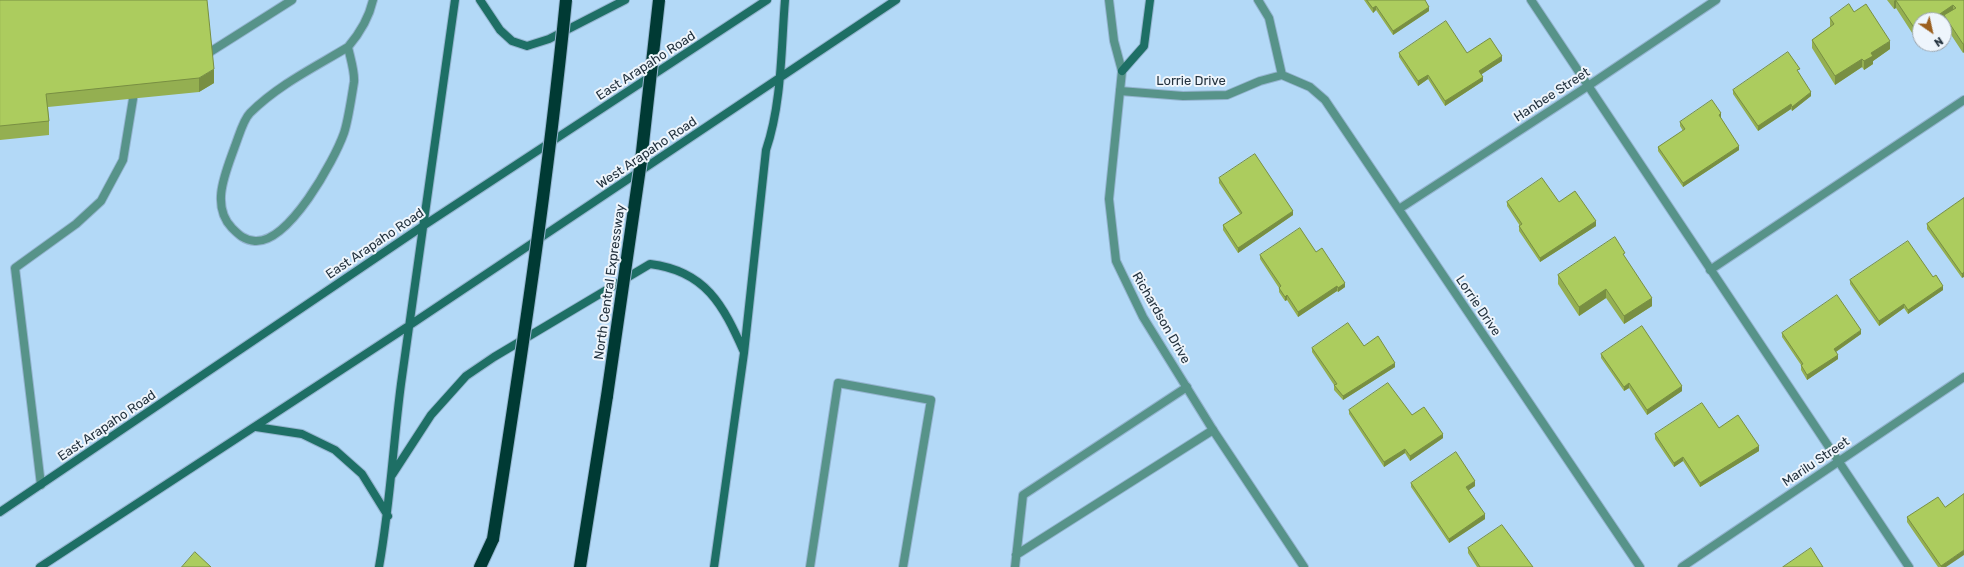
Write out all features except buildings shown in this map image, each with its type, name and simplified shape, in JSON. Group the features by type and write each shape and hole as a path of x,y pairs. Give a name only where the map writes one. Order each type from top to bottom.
{"highway":[{"path":"488,567 528,310 558,84 566,0"},
{"name":"North Central Expressway","path":"580,567 607,396 641,161 660,0"},
{"path":"480,567 493,539"}],"main road":[{"path":"379,567 388,516 401,385 455,0"},
{"path":"480,0 500,30 512,41 527,46 549,39 625,0"},
{"name":"East Arapaho Road","path":"0,512 423,226 767,0"},
{"path":"714,567 744,352 766,150 771,134 779,80 785,0"},
{"name":"West Arapaho Road","path":"410,325 779,80 896,0"},
{"path":"1122,71 1144,46 1150,0"},
{"path":"392,476 431,415 466,376 494,357 650,264 668,266 683,273 714,296 728,317 744,352"},
{"path":"40,567 410,325"},
{"path":"256,426 302,434 336,450 362,474 388,516"}],"street":[{"path":"210,52 292,0"},
{"path":"348,47 354,81 344,133 332,158 304,205 292,221 264,239 255,241 241,238 228,224 221,212 220,198 225,173 248,114 269,96 348,47 358,36 371,9 373,0"},
{"name":"Richardson Drive","path":"1109,0 1114,41 1122,71 1109,199 1116,261 1143,317 1213,430 1304,567"},
{"path":"1258,0 1269,18 1282,76"},
{"path":"1531,0 1909,567"},
{"name":"Hanbee Street","path":"1399,209 1588,86 1716,0"},
{"name":"Lorrie Drive","path":"1120,90 1183,96 1227,95 1260,81 1282,76 1310,87 1325,100 1640,567"},
{"path":"41,485 15,268 76,224 101,201 124,160 133,99"},
{"path":"1710,270 1964,100"},
{"name":"Marilu Street","path":"1682,567 1964,377"},
{"path":"810,567 838,383 932,400 903,567"},
{"path":"1015,567 1023,496 1187,387"},
{"path":"1016,555 1213,430"}]}
